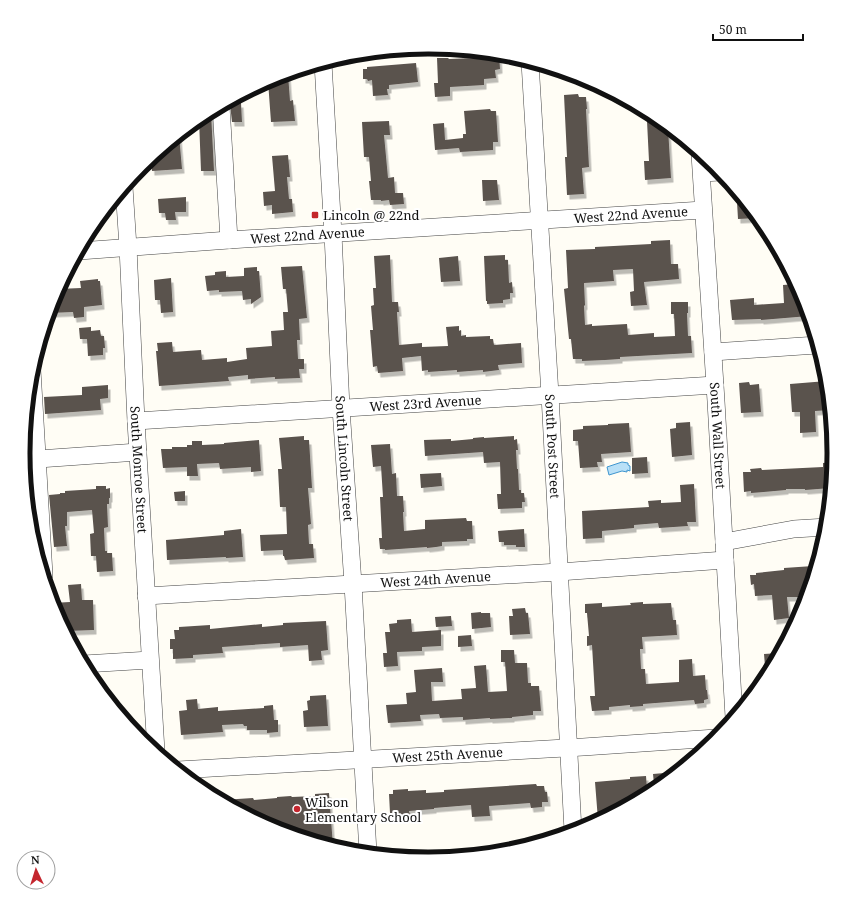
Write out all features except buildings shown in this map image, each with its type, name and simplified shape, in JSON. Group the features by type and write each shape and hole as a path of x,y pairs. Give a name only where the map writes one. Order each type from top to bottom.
{"street":[{"name":"South Post Street","path":"530,68 550,395 573,824"},
{"name":"South Lincoln Street","path":"323,69 341,408 353,584 368,847"},
{"path":"222,112 229,240"},
{"name":"South Wall Street","path":"701,162 734,709"},
{"path":"702,173 711,172"},
{"name":"South Monroe Street","path":"125,195 136,421 155,743"},
{"name":"West 22nd Avenue","path":"85,250 703,210"},
{"path":"713,352 812,345"},
{"name":"West 23rd Avenue","path":"136,421 715,385"},
{"path":"30,445 30,455"},
{"path":"30,459 138,452"},
{"path":"30,462 39,537"},
{"path":"724,542 794,529 820,527"},
{"name":"West 24th Avenue","path":"146,596 559,572 725,560"},
{"path":"90,664 150,660"},
{"name":"West 25th Avenue","path":"187,769 706,739"}],"water":[{"path":"622,462 628,463 630,466 630,471 627,470 627,472 622,471 609,475 607,467"}],"place":[{"name":"Lincoln @ 22nd","path":"315,215"},
{"name":"Wilson Elementary School","path":"297,809"}]}
